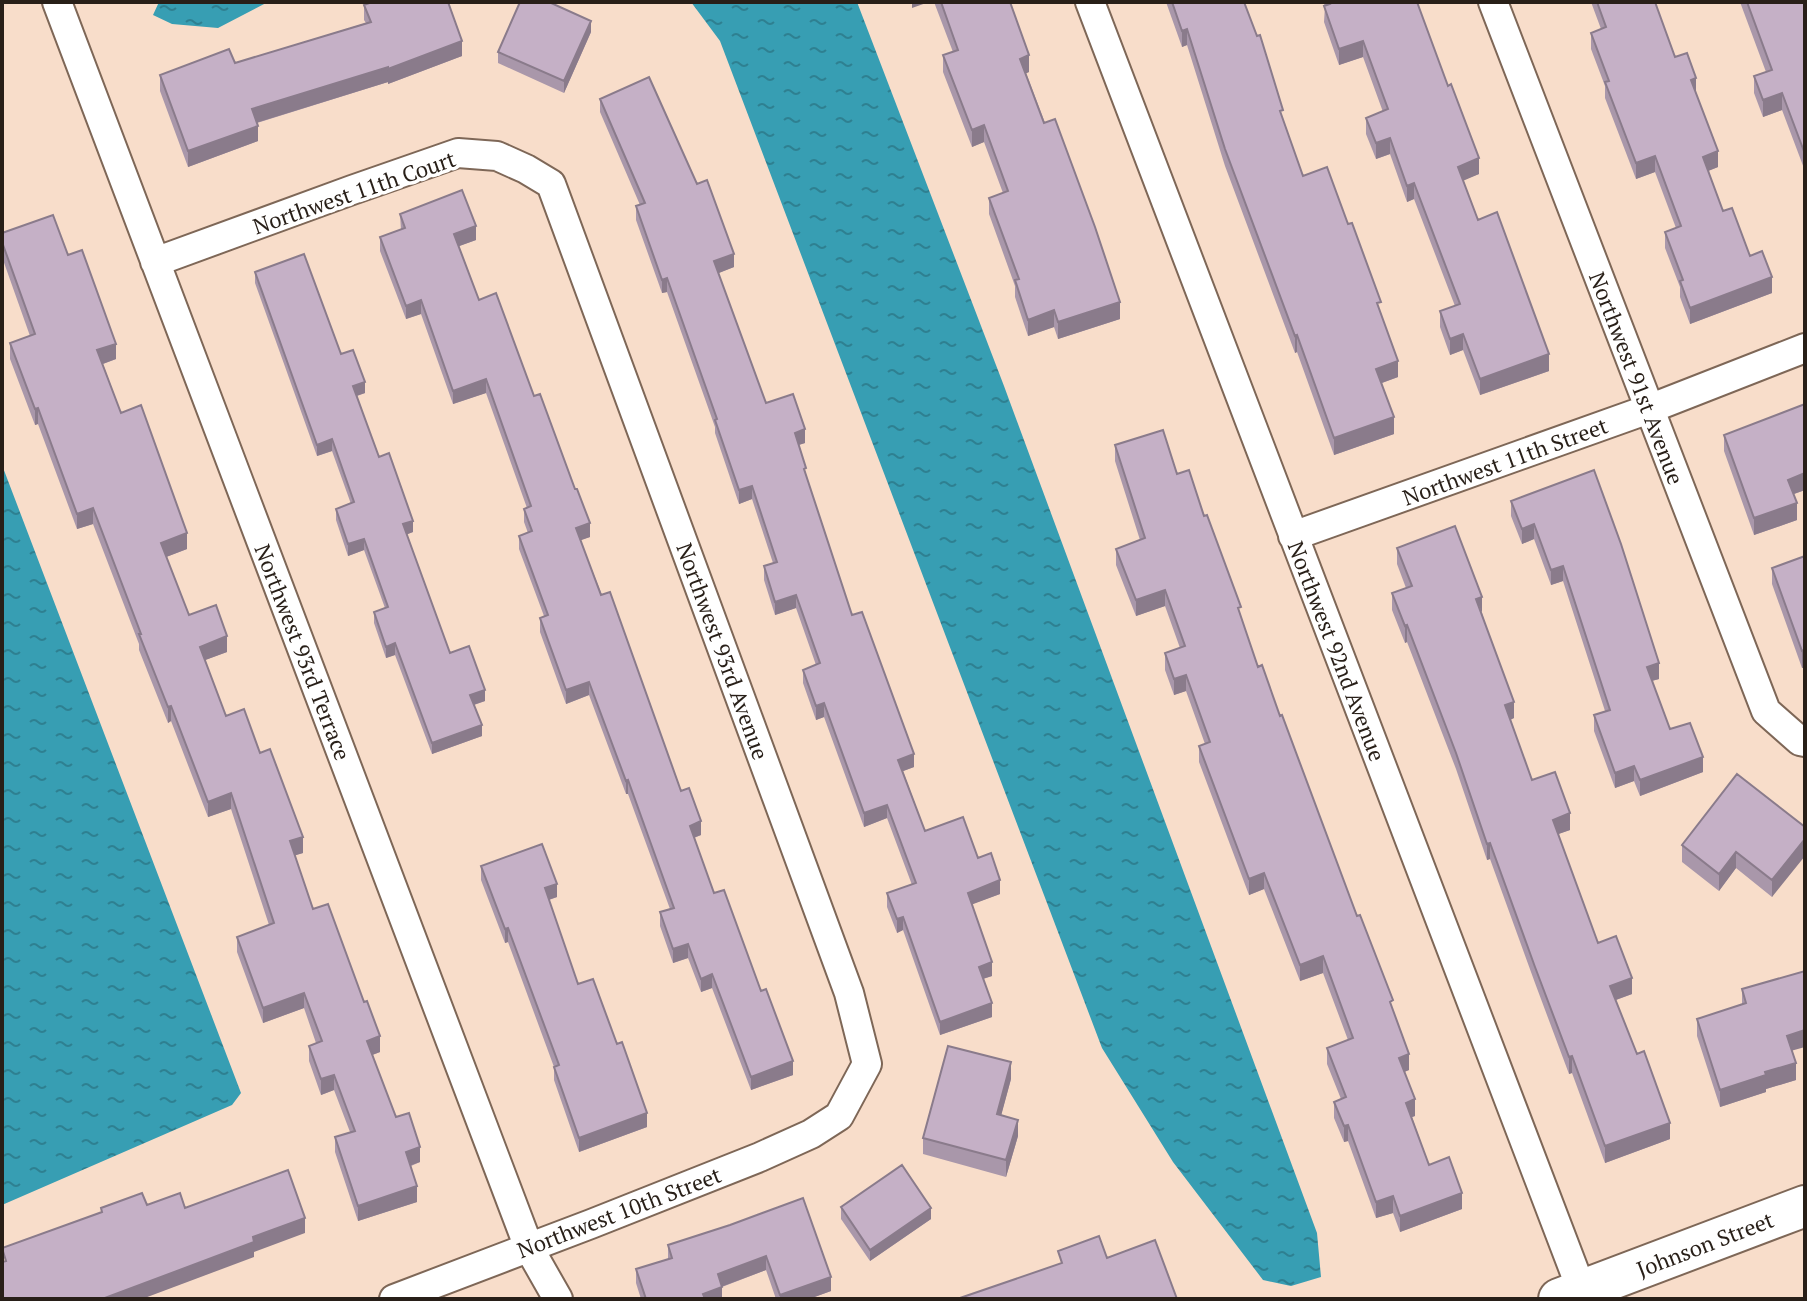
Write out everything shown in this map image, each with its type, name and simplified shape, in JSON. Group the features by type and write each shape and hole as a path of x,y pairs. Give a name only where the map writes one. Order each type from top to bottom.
{"street":[{"name":"Northwest 93rd Terrace","path":"57,2 529,1248 558,1299"},
{"name":"Northwest 92nd Avenue","path":"1090,2 1576,1296"},
{"name":"Northwest 91st Avenue","path":"1493,2 1766,711 1803,742"},
{"name":"Northwest 11th Court","path":"155,262 458,153 497,156 551,184"},
{"name":"Northwest 93rd Avenue","path":"551,184 849,993 867,1064 839,1116"},
{"name":"Northwest 11th Street","path":"1293,536 1649,409 1805,348"},
{"name":"Northwest 10th Street","path":"394,1299 760,1157 811,1134 839,1116"},
{"name":"Johnson Street","path":"1576,1296 1805,1206"}],"water":[{"path":"159,2 268,2 218,28 172,24 153,15"},
{"path":"691,2 857,2 1004,386 1317,1233 1321,1277 1291,1286 1263,1280 1173,1162 1102,1048 720,41"},
{"path":"2,465 241,1093 232,1105 2,1205"}],"building":[{"path":"372,2 448,2 462,41 388,69 252,109 258,126 188,151 160,75 229,49 235,63 371,22 364,5"},
{"path":"520,2 549,2 591,21 564,81 498,52"},
{"path":"941,2 1010,2 1029,55 1020,59 1044,123 1055,119 1120,302 1058,322 1054,310 1028,320 1015,280 1019,279 989,198 1008,191 984,125 972,130 943,55 958,50"},
{"path":"1172,2 1244,2 1257,36 1260,35 1283,110 1280,111 1303,176 1327,167 1348,224 1352,223 1381,302 1377,303 1398,361 1376,369 1394,417 1334,438 1225,149 1187,29 1182,31"},
{"path":"1329,2 1417,2 1479,158 1458,167 1478,220 1497,212 1549,354 1480,379 1463,334 1450,339 1440,311 1460,304 1414,183 1407,186 1390,138 1376,143 1366,118 1388,109 1363,41 1339,49 1324,6"},
{"path":"1597,2 1655,2 1675,57 1687,53 1696,78 1691,80 1718,151 1703,157 1723,211 1732,208 1750,256 1762,251 1772,277 1690,308 1665,232 1681,226 1655,156 1636,163 1605,82 1609,81 1591,33 1606,27"},
{"path":"1747,2 1805,2 1805,154 1782,93 1763,100 1754,76 1772,70"},
{"path":"649,77 697,184 707,180 734,254 714,261 766,403 793,394 805,429 795,433 804,469 852,615 862,612 914,754 898,760 925,831 963,817 978,858 991,853 1000,880 968,893 992,962 979,967 992,1003 940,1022 903,917 897,919 887,893 916,883 887,805 864,813 824,703 816,706 803,670 820,663 796,595 775,602 764,566 777,562 752,486 739,490 667,278 662,280 636,206 645,203 600,99"},
{"path":"462,190 476,226 454,234 479,300 496,293 534,396 540,394 590,523 576,528 601,595 610,592 681,791 689,788 701,821 690,826 714,893 724,890 761,991 766,989 793,1061 751,1077 712,974 701,979 688,944 673,949 660,912 674,908 589,682 566,690 540,618 548,615 519,536 532,531 524,509 531,506 486,379 453,391 421,300 406,306 380,237 405,228 400,214"},
{"path":"53,215 68,255 82,250 116,344 97,350 121,413 141,405 187,533 161,543 189,615 216,605 227,636 200,647 226,716 244,709 260,753 270,749 303,837 290,841 313,909 328,904 364,1002 367,1001 380,1036 367,1041 396,1117 409,1113 420,1147 406,1152 417,1186 358,1206 335,1137 355,1131 334,1075 321,1079 309,1046 322,1041 304,993 263,1008 237,937 274,923 231,793 208,802 139,634 93,508 77,514 10,343 35,334 2,242 2,233"},
{"path":"304,254 341,354 353,350 365,382 353,386 379,457 389,453 413,521 403,524 450,653 469,646 485,690 470,695 482,725 432,743 395,643 386,647 374,612 388,607 364,539 348,544 336,509 354,502 332,439 317,445 255,272"},
{"path":"1805,404 1805,473 1788,480 1797,503 1754,518 1724,435"},
{"path":"1163,430 1177,474 1189,470 1241,607 1238,608 1258,667 1262,665 1357,916 1360,915 1393,1000 1390,1002 1409,1054 1399,1058 1415,1099 1406,1103 1429,1165 1449,1157 1462,1193 1400,1216 1393,1196 1376,1202 1348,1125 1344,1126 1334,1102 1346,1097 1327,1048 1353,1038 1323,956 1300,965 1264,873 1249,879 1199,746 1210,742 1186,675 1174,679 1165,653 1185,646 1165,590 1136,600 1116,549 1145,538 1115,445"},
{"path":"1594,470 1659,663 1647,667 1670,729 1690,723 1703,757 1640,780 1634,766 1615,773 1594,715 1610,710 1563,566 1551,570 1534,524 1522,529 1511,501"},
{"path":"1455,526 1482,597 1476,599 1514,702 1505,705 1532,780 1555,772 1570,813 1553,820 1598,943 1616,936 1632,978 1610,986 1637,1054 1644,1051 1670,1123 1605,1146 1490,843 1487,844 1407,625 1392,593 1412,586 1397,548"},
{"path":"1805,556 1805,650 1802,651 1772,568"},
{"path":"1737,774 1805,827 1805,839 1772,880 1736,852 1719,874 1682,845"},
{"path":"542,844 557,884 545,888 578,984 593,979 617,1044 622,1042 647,1113 579,1138 554,1067 559,1065 508,928 505,929 481,866"},
{"path":"1805,971 1805,1030 1787,1036 1796,1063 1720,1090 1697,1019 1746,1003 1742,989"},
{"path":"948,1046 1011,1062 997,1114 1018,1120 1006,1160 923,1138"},
{"path":"902,1165 931,1208 870,1250 841,1207"},
{"path":"288,1170 305,1218 253,1237 254,1242 106,1299 2,1299 2,1262 6,1261 2,1248 102,1212 101,1208 142,1193 147,1205 180,1193 185,1208"},
{"path":"803,1198 831,1277 780,1295 766,1256 718,1274 722,1287 703,1294 705,1299 646,1299 636,1269 672,1258 668,1245"},
{"path":"1099,1236 1107,1258 1155,1240 1177,1299 957,1299 1062,1263 1058,1251"}]}
